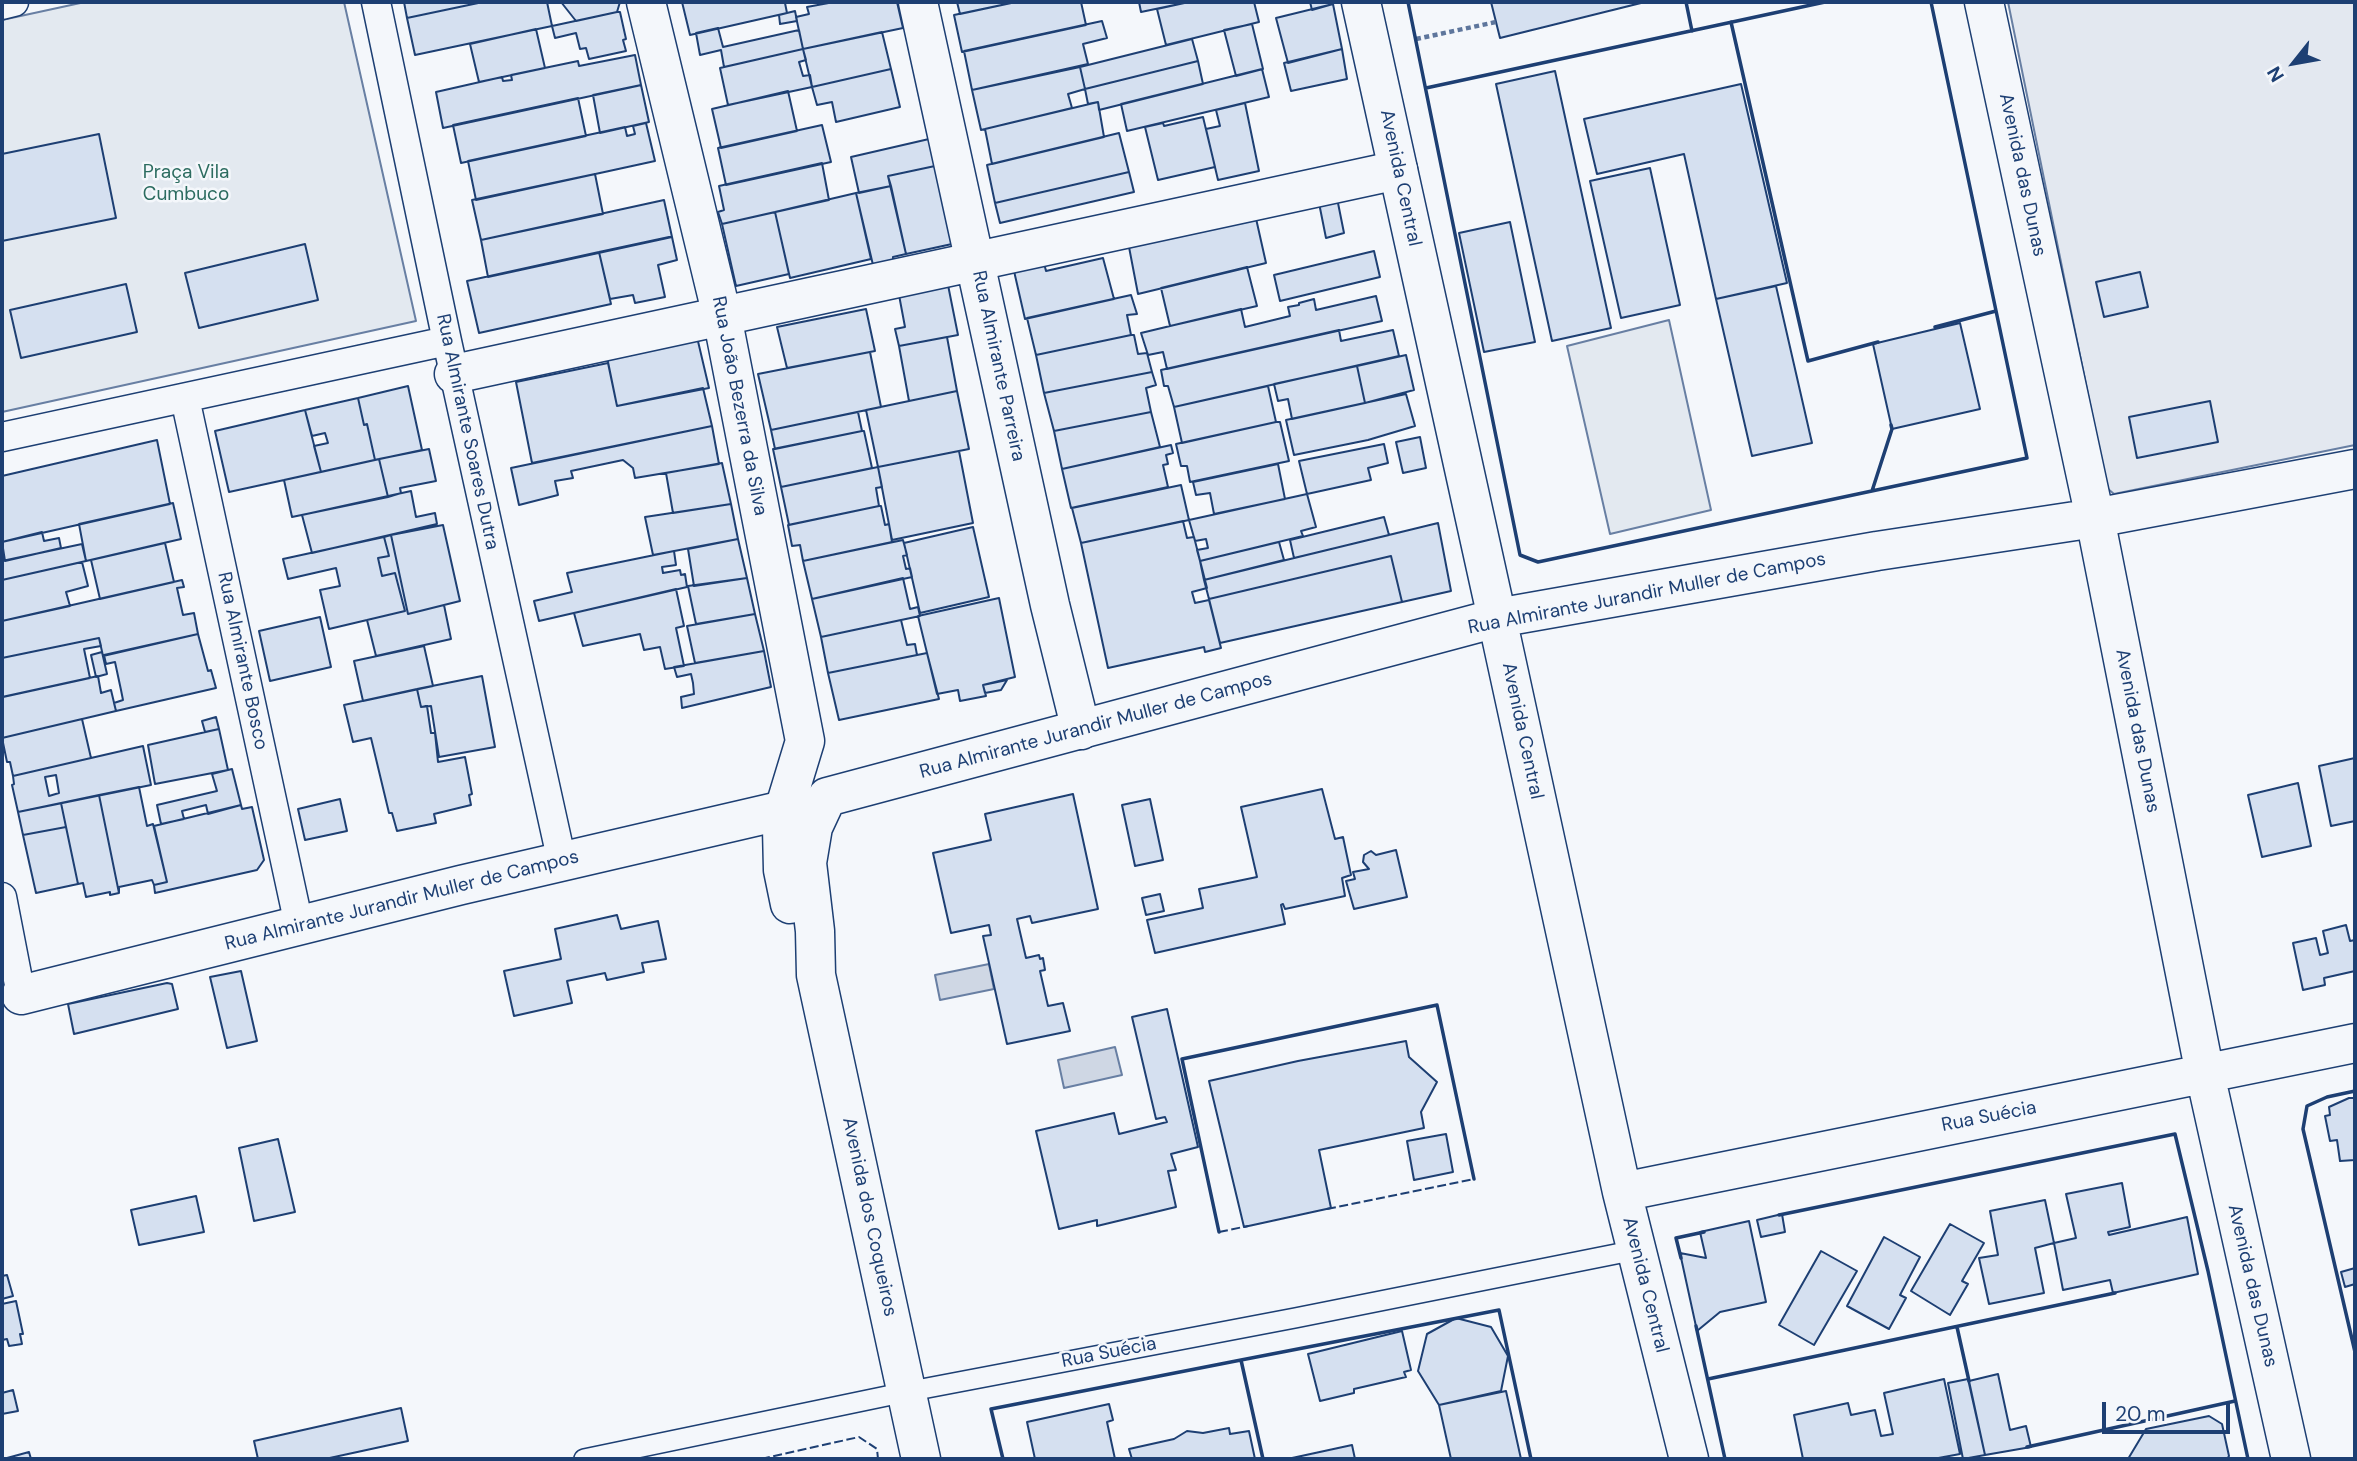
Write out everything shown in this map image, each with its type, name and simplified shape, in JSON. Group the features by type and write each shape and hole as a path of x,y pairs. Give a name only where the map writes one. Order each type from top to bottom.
{"street":[{"path":"2,5 13,2"},
{"name":"Rua Almirante Soares Dutra","path":"376,2 562,862"},
{"name":"Rua João Bezerra da Silva","path":"646,2 722,316 805,741 784,810 781,848 795,923 816,975"},
{"name":"Rua Almirante Parreira","path":"918,2 1081,730"},
{"name":"Avenida Central","path":"1361,2 1622,1192 1689,1459"},
{"name":"Avenida das Dunas","path":"1984,2 2095,518 2205,1074 2291,1459"},
{"path":"2,437 185,398 722,316 1398,170"},
{"name":"Rua Almirante Bosco","path":"185,398 299,925"},
{"name":"Rua Almirante Jurandir Muller de Campos","path":"816,975 815,931 807,863 813,827 827,797 1497,618 1877,551 2095,518 2355,469"},
{"name":"Rua Almirante Jurandir Muller de Campos","path":"21,995 299,925 784,810"},
{"path":"2,897 21,995"},
{"name":"Avenida dos Coqueiros","path":"816,975 921,1459"},
{"name":"Rua Suécia","path":"1622,1192 2355,1043"}],"lane":[{"name":"Rua Suécia","path":"583,1459 906,1392 1282,1321 1636,1250"}],"path":[{"path":"1416,39 1496,22"}],"green space":[{"name":"Praça Vila Cumbuco","path":"85,2 344,2 416,321 2,412 2,20"},
{"path":"1669,320 1711,510 1610,534 1567,346"}],"shaded area":[{"path":"2008,2 2355,2 2355,445 2114,494 2107,488"},
{"path":"989,964 994,989 940,1000 935,975"},
{"path":"1115,1047 1122,1075 1064,1088 1058,1060"}],"building":[{"path":"404,2 483,2 407,18"},
{"path":"483,2 547,2 552,26 415,55 407,18"},
{"path":"561,2 620,2 617,12 576,21"},
{"path":"682,2 782,2 785,3 787,13 690,35"},
{"path":"834,2 897,2 903,28 803,49 796,17 809,14 807,7"},
{"path":"957,2 1016,2 960,14"},
{"path":"1016,2 1081,2 1086,25 962,52 954,15"},
{"path":"1139,2 1189,2 1141,12"},
{"path":"1189,2 1254,2 1259,22 1166,45 1157,9"},
{"path":"1310,2 1333,2 1333,4 1312,10"},
{"path":"1491,2 1645,2 1500,38"},
{"path":"1333,4 1342,49 1288,63 1276,18"},
{"path":"795,11 797,21 780,24 779,15"},
{"path":"620,12 626,51 589,59 586,48 580,49 576,33 555,38 552,26"},
{"path":"1102,21 1107,38 1083,44 1088,64 972,90 964,51"},
{"path":"1252,24 1263,69 1236,76 1224,30"},
{"path":"718,28 723,47 799,30 803,49 724,67 721,50 700,55 696,33"},
{"path":"536,29 545,68 479,82 470,44"},
{"path":"882,32 891,69 812,87 803,49"},
{"path":"1192,39 1198,61 1085,89 1080,67"},
{"path":"803,49 806,60 799,62 803,76 810,75 812,87 728,105 720,68"},
{"path":"1342,49 1347,79 1291,91 1284,63"},
{"path":"635,55 641,85 443,128 436,92 502,77 503,81 512,80 511,75 578,61 579,66"},
{"path":"1198,61 1203,84 1099,110 1098,102 1088,104 1085,89"},
{"path":"1080,67 1085,89 1068,94 1072,108 981,130 972,90"},
{"path":"891,69 900,107 836,122 832,102 817,105 812,87"},
{"path":"1262,69 1269,97 1127,131 1121,104"},
{"path":"1555,71 1611,328 1552,341 1496,84"},
{"path":"1741,84 1787,283 1716,299 1684,154 1597,174 1584,119"},
{"path":"641,85 649,122 600,133 593,95"},
{"path":"788,91 797,131 721,148 712,109"},
{"path":"578,98 586,136 461,163 453,125"},
{"path":"1098,102 1104,137 992,164 985,129"},
{"path":"1245,103 1259,171 1218,180 1206,129 1220,126 1216,110"},
{"path":"1203,117 1215,167 1158,180 1145,127 1163,123 1164,126"},
{"path":"646,123 655,161 476,200 468,161 625,127 627,136 635,134 633,126"},
{"path":"822,125 831,162 726,185 718,148"},
{"path":"1119,133 1129,172 995,203 987,165"},
{"path":"99,134 116,218 2,241 2,154"},
{"path":"929,139 935,166 888,176 891,186 859,193 851,157"},
{"path":"822,163 829,200 722,224 718,212 724,210 719,186"},
{"path":"935,166 952,244 906,254 888,176"},
{"path":"1650,168 1680,305 1621,318 1590,181"},
{"path":"1129,172 1134,192 1000,223 995,203"},
{"path":"595,174 603,214 481,240 472,200"},
{"path":"891,186 906,254 893,257 893,261 873,265 856,193"},
{"path":"856,193 871,259 790,278 775,212"},
{"path":"1337,198 1344,233 1326,238 1319,203"},
{"path":"664,200 672,237 488,277 481,240"},
{"path":"775,212 789,274 736,286 722,224"},
{"path":"1255,214 1266,263 1138,294 1129,247"},
{"path":"1510,222 1535,342 1484,352 1459,233"},
{"path":"672,237 677,260 658,265 665,297 635,303 633,295 610,299 599,252"},
{"path":"305,244 318,300 199,328 185,273"},
{"path":"1374,251 1380,277 1280,301 1274,275"},
{"path":"599,252 611,304 479,333 467,281"},
{"path":"1103,258 1114,299 1025,319 1014,271 1044,263 1046,271"},
{"path":"1247,267 1257,306 1170,326 1161,288"},
{"path":"2140,272 2148,307 2104,317 2096,282"},
{"path":"126,284 137,332 21,358 10,310"},
{"path":"948,285 958,335 899,346 895,329 905,327 899,295"},
{"path":"1776,286 1812,443 1752,456 1716,299"},
{"path":"1131,295 1137,314 1127,315 1131,335 1036,355 1027,318"},
{"path":"1376,296 1382,321 1167,369 1163,352 1148,355 1141,333 1241,309 1245,327 1290,316 1288,307 1314,299 1316,310"},
{"path":"866,309 875,351 787,368 777,327"},
{"path":"1960,323 1980,409 1892,429 1873,344"},
{"path":"1339,330 1341,341 1393,330 1399,356 1174,407 1168,386 1164,386 1161,370"},
{"path":"1134,335 1138,354 1147,353 1152,372 1044,393 1036,355"},
{"path":"697,337 709,388 617,406 607,357"},
{"path":"947,337 957,391 909,401 899,346"},
{"path":"870,352 881,407 771,430 758,374"},
{"path":"1406,355 1414,390 1365,403 1357,366"},
{"path":"608,363 617,406 703,388 712,426 532,463 516,382"},
{"path":"1357,366 1365,403 1292,419 1288,399 1278,401 1274,384"},
{"path":"1152,372 1156,385 1146,388 1151,412 1054,431 1044,393"},
{"path":"408,386 422,450 375,460 358,398"},
{"path":"1268,386 1276,422 1182,443 1174,407"},
{"path":"957,391 969,449 878,467 866,410"},
{"path":"1406,394 1415,426 1368,440 1294,455 1286,420"},
{"path":"358,398 375,460 321,472 314,446 328,443 325,433 312,436 305,410"},
{"path":"2210,401 2218,442 2137,458 2129,417"},
{"path":"305,410 321,472 229,492 215,431"},
{"path":"858,412 862,431 775,449 771,430"},
{"path":"1151,412 1160,447 1062,469 1054,431"},
{"path":"1280,422 1289,461 1190,482 1187,466 1181,466 1176,444"},
{"path":"712,426 719,464 635,478 633,468 623,460 571,471 573,478 555,481 558,495 519,505 511,468"},
{"path":"864,431 872,468 781,487 773,449"},
{"path":"1420,437 1426,468 1403,473 1396,442"},
{"path":"157,440 170,504 2,542 2,476"},
{"path":"1384,444 1388,463 1368,468 1371,480 1307,494 1299,461"},
{"path":"1171,445 1173,453 1166,455 1168,464 1163,465 1168,487 1071,508 1062,469"},
{"path":"429,449 436,481 400,488 401,493 388,497 379,459"},
{"path":"959,451 973,523 892,540 878,467"},
{"path":"379,459 388,497 292,517 284,480"},
{"path":"722,463 731,504 673,513 666,473"},
{"path":"1278,464 1285,499 1214,514 1210,493 1196,495 1193,482"},
{"path":"878,467 882,487 876,488 879,506 789,525 781,487"},
{"path":"1181,485 1189,520 1081,543 1072,508"},
{"path":"411,491 416,517 435,513 437,524 312,553 302,515"},
{"path":"1307,494 1316,527 1301,531 1303,536 1200,561 1197,550 1208,548 1206,539 1195,541 1189,520"},
{"path":"173,503 181,539 86,561 79,524"},
{"path":"731,504 738,539 653,555 645,517"},
{"path":"881,506 885,525 889,524 892,542 803,561 800,545 792,546 788,525"},
{"path":"1384,517 1389,535 1294,558 1290,540"},
{"path":"1183,521 1187,538 1194,537 1207,588 1192,592 1195,603 1209,600 1221,648 1205,652 1204,647 1108,668 1081,543"},
{"path":"1438,523 1451,591 1402,602 1391,556 1209,599 1204,580"},
{"path":"443,525 460,601 408,614 391,535"},
{"path":"973,527 989,597 920,613 904,543"},
{"path":"42,532 44,541 59,538 61,548 5,561 2,542"},
{"path":"391,535 408,614 444,605 451,639 376,656 367,620 405,611 395,573 382,576 378,558 389,556 384,537"},
{"path":"384,537 389,556 378,558 382,576 395,573 405,611 329,629 320,590 340,586 336,568 288,579 283,559"},
{"path":"738,539 747,578 694,586 688,549"},
{"path":"903,540 907,555 903,556 906,569 910,568 912,577 812,599 803,561"},
{"path":"1279,542 1284,560 1204,580 1200,561"},
{"path":"165,543 174,582 100,599 91,560"},
{"path":"82,544 86,561 2,580 2,561"},
{"path":"674,551 676,565 662,567 663,573 680,570 681,575 685,574 687,587 539,621 534,601 572,592 567,573"},
{"path":"1391,556 1402,602 1220,643 1209,599"},
{"path":"82,562 88,586 66,592 70,606 2,621 2,580"},
{"path":"747,578 755,614 696,624 688,586"},
{"path":"903,578 910,609 918,607 920,616 821,637 812,599"},
{"path":"182,580 184,587 177,588 183,615 194,613 198,634 103,656 99,638 2,658 2,621"},
{"path":"676,589 684,626 676,628 684,666 665,669 660,647 644,650 640,634 583,646 574,613"},
{"path":"999,598 1015,677 983,685 986,696 960,701 958,690 937,694 918,616"},
{"path":"755,614 764,651 695,663 687,626"},
{"path":"320,617 331,667 270,681 259,631"},
{"path":"901,620 907,645 915,644 917,655 828,673 821,637"},
{"path":"198,634 208,671 211,670 216,688 116,711 114,703 123,700 115,662 106,664 104,655"},
{"path":"99,638 101,646 84,649 90,678 3,697 2,658"},
{"path":"424,646 433,686 363,701 354,661"},
{"path":"764,651 771,687 682,708 681,697 694,694 693,683 691,674 677,677 674,667"},
{"path":"102,652 107,674 96,677 91,655"},
{"path":"927,653 939,699 839,720 828,673"},
{"path":"98,676 101,693 111,690 116,711 2,738 2,697"},
{"path":"482,676 495,747 439,757 431,706 421,707 417,689"},
{"path":"1007,680 1001,690 985,693 983,685"},
{"path":"417,689 421,707 427,706 431,733 435,733 438,762 465,757 472,794 469,795 471,805 434,814 436,823 397,831 392,813 389,813 371,738 353,742 344,705"},
{"path":"216,717 219,729 205,732 202,721"},
{"path":"82,719 91,758 13,776 2,738"},
{"path":"219,729 228,770 155,784 148,745"},
{"path":"143,746 151,785 18,812 12,785 13,776","holes":["56,775 59,793 49,796 45,777"]},
{"path":"2355,758 2355,821 2331,826 2319,766"},
{"path":"232,769 241,805 208,814 206,805 182,811 184,819 161,824 157,805 217,791 212,774"},
{"path":"2298,783 2311,846 2262,857 2248,795"},
{"path":"139,787 147,826 153,824 167,882 154,885 152,880 119,887 119,893 99,795"},
{"path":"1322,789 1335,839 1343,837 1351,875 1342,878 1345,896 1285,909 1283,904 1285,924 1155,953 1147,920 1203,908 1199,889 1257,877 1241,807"},
{"path":"1073,794 1098,909 1032,923 1030,916 1017,919 1026,958 1039,955 1040,959 1043,958 1045,970 1040,971 1048,1006 1063,1003 1070,1031 1007,1044 983,936 991,935 989,925 951,933 933,853 991,840 985,814"},
{"path":"99,795 119,893 86,897 83,883 78,884 61,803"},
{"path":"340,799 347,831 305,840 298,809"},
{"path":"1150,799 1163,860 1135,866 1122,805"},
{"path":"61,803 66,827 23,835 18,812"},
{"path":"241,805 242,809 252,807 264,860 257,870 155,893 154,885 167,882 154,826"},
{"path":"66,827 78,884 36,893 23,835"},
{"path":"1396,850 1407,897 1354,909 1346,881 1355,879 1353,872 1369,869 1363,862 1364,855 1371,851 1376,855"},
{"path":"1160,894 1164,911 1146,915 1142,898"},
{"path":"617,915 621,929 658,921 666,959 642,963 644,972 607,980 605,973 567,981 572,1003 514,1016 504,971 561,959 555,929"},
{"path":"2346,925 2350,941 2355,940 2355,971 2324,978 2325,985 2303,990 2293,943 2316,938 2320,955 2328,953 2323,931"},
{"path":"241,971 257,1041 227,1048 210,977"},
{"path":"172,984 178,1009 74,1034 68,1004"},
{"path":"1167,1009 1198,1147 1171,1154 1176,1170 1168,1171 1176,1207 1097,1226 1097,1220 1059,1229 1036,1131 1114,1113 1119,1134 1167,1122 1165,1117 1156,1119 1132,1017"},
{"path":"1406,1041 1409,1057 1437,1082 1421,1112 1424,1128 1319,1150 1331,1208 1244,1227 1209,1081"},
{"path":"2355,1098 2355,1160 2340,1161 2337,1140 2330,1141 2325,1116 2330,1115 2329,1107"},
{"path":"1446,1134 1453,1172 1414,1180 1407,1141"},
{"path":"278,1139 295,1212 254,1221 239,1148"},
{"path":"2122,1183 2130,1227 2108,1232 2109,1235 2187,1217 2198,1274 2113,1293 2110,1280 2063,1290 2054,1243 2076,1238 2066,1194"},
{"path":"196,1196 204,1232 139,1245 131,1210"},
{"path":"2045,1200 2054,1243 2035,1248 2044,1293 1989,1304 1979,1258 1998,1255 1990,1211"},
{"path":"1782,1214 1785,1232 1761,1237 1757,1220"},
{"path":"1749,1221 1766,1302 1720,1312 1697,1331 1680,1253 1706,1258 1700,1232"},
{"path":"1950,1224 1984,1243 1962,1281 1968,1284 1950,1315 1911,1291"},
{"path":"1884,1237 1920,1257 1900,1295 1906,1298 1889,1329 1847,1306"},
{"path":"1821,1251 1857,1271 1814,1345 1779,1325"},
{"path":"2355,1268 2355,1284 2345,1287 2341,1272"},
{"path":"7,1275 13,1296 2,1299 2,1276"},
{"path":"16,1301 23,1334 20,1334 22,1344 9,1346 7,1339 2,1340 2,1304"},
{"path":"1456,1318 1491,1327 1508,1356 1501,1391 1439,1405 1418,1371 1427,1334"},
{"path":"1402,1331 1411,1370 1404,1372 1406,1377 1354,1389 1354,1393 1320,1401 1308,1354"},
{"path":"1998,1374 2010,1430 2026,1426 2031,1447 1985,1455 1969,1381"},
{"path":"1944,1379 1960,1454 1933,1459 1803,1459 1794,1415 1848,1403 1851,1415 1875,1410 1881,1436 1893,1434 1884,1393"},
{"path":"1968,1379 1985,1455 1963,1459 1948,1383"},
{"path":"13,1390 18,1411 2,1414 2,1393"},
{"path":"1506,1391 1521,1459 1451,1459 1439,1405"},
{"path":"1109,1404 1113,1420 1107,1422 1115,1459 1035,1459 1027,1422"},
{"path":"401,1408 408,1441 325,1459 258,1459 254,1441"},
{"path":"2209,1416 2222,1424 2229,1456 2227,1459 2128,1459 2146,1429"},
{"path":"1229,1428 1230,1434 1249,1431 1255,1459 1132,1459 1129,1449 1174,1439 1187,1431 1203,1433"},
{"path":"1352,1445 1355,1459 1292,1459 1292,1458"},
{"path":"29,1452 31,1459 7,1459 7,1458"}],"fence":[{"path":"1327,1209 1474,1179"},
{"path":"1219,1232 1248,1226"},
{"path":"761,1459 859,1437 877,1449 878,1459"}],"wall":[{"path":"1408,2 1520,555 1538,562 2027,458 1931,2"},
{"path":"1686,2 1692,31"},
{"path":"1426,88 1825,2"},
{"path":"1731,22 1808,361 1878,342"},
{"path":"1935,327 1996,311"},
{"path":"1872,491 1891,425"},
{"path":"1219,1232 1182,1059 1437,1005 1474,1179"},
{"path":"2355,1091 2327,1097 2307,1106 2303,1129 2355,1352"},
{"path":"1779,1215 2175,1134 2208,1271 2248,1459"},
{"path":"1681,1258 1676,1238 1704,1232"},
{"path":"1708,1379 2115,1293"},
{"path":"1241,1360 1499,1310 1531,1459"},
{"path":"1696,1326 1725,1459"},
{"path":"1957,1327 1969,1381"},
{"path":"1003,1459 991,1409 1241,1360 1263,1459"},
{"path":"2027,1447 2235,1401"}]}
